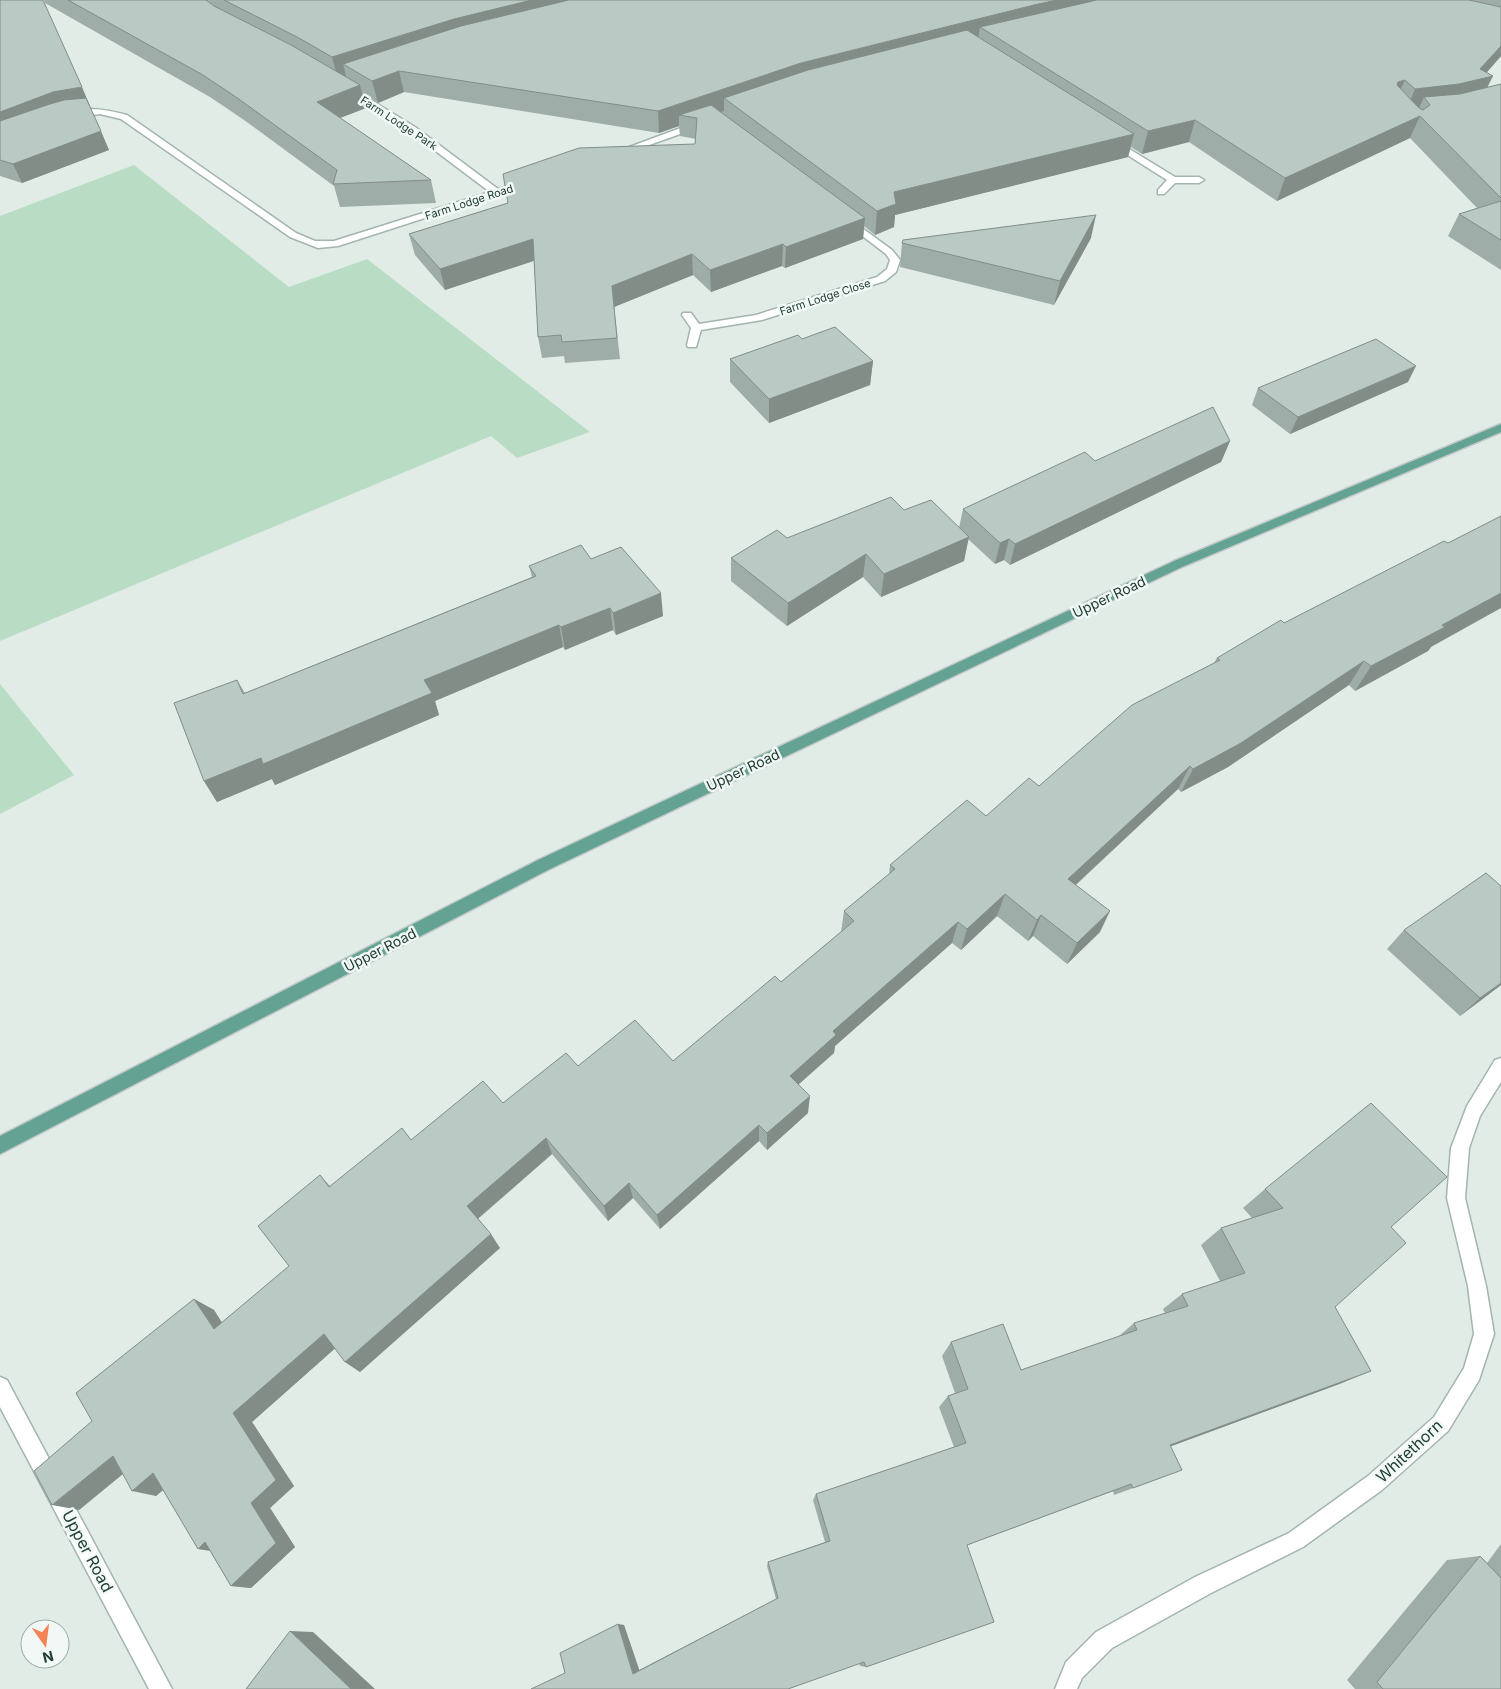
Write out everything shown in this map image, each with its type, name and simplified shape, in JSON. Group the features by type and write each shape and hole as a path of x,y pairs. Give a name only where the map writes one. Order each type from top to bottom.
{"main road":[{"name":"Upper Road","path":"0,1145 543,865 1178,564 1501,428"}],"street":[{"name":"Farm Lodge Park","path":"348,81 338,84 412,130 497,193"},
{"name":"Farm Lodge Road","path":"62,118 100,111 124,117 293,236 310,244 322,246 336,244 532,182"},
{"path":"612,154 704,123"},
{"path":"1107,138 1173,180 1199,180"},
{"path":"1161,192 1173,180"},
{"name":"Farm Lodge Close","path":"696,328 758,318 881,279 892,270 895,260 890,252 836,212"},
{"path":"686,315 696,328 692,345"},
{"name":"Whitethorn","path":"1066,1689 1074,1670 1104,1640 1203,1586 1296,1540 1375,1483 1441,1424 1472,1373 1484,1334 1477,1286 1456,1198 1460,1148 1473,1112 1501,1066"},
{"name":"Upper Road","path":"0,1387 161,1689"}],"green space":[{"path":"134,165 289,287 367,259 590,432 517,458 491,436 0,641 0,216"},
{"path":"0,684 74,775 0,814"}],"building":[{"path":"0,0 43,0 82,87 53,92 0,112"},
{"path":"68,0 206,0 214,6 291,45 360,85 317,102 431,180 333,184 337,170 236,97 203,75"},
{"path":"224,0 532,0 454,19 332,57"},
{"path":"569,0 1057,0 801,63 658,111 399,71 372,81 343,64 461,26"},
{"path":"1097,0 1469,0 1501,7 1501,46 1480,69 1493,76 1459,84 1415,89 1405,80 1398,82 1397,85 1423,110 1430,105 1424,97 1460,94 1501,84 1501,198 1420,116 1285,178 1195,120 1148,131 980,27"},
{"path":"967,30 1134,134 894,192 896,204 877,211 724,98 808,70"},
{"path":"86,98 101,131 13,164 0,160 0,121 64,100"},
{"path":"711,105 865,218 786,247 783,244 710,270 692,254 612,286 617,338 562,342 561,335 538,337 533,239 440,269 409,234 508,203 503,174 579,148 695,144 697,118 679,115"},
{"path":"1501,201 1501,240 1459,214"},
{"path":"1096,215 1060,281 902,243 903,240"},
{"path":"835,327 873,361 769,399 730,359 798,335 802,339"},
{"path":"1376,339 1416,366 1298,417 1258,388"},
{"path":"1213,407 1230,441 1015,544 1009,539 1000,543 963,509 1085,452 1095,461"},
{"path":"891,497 904,510 931,500 969,537 884,574 866,554 788,603 731,558 777,530 787,538"},
{"path":"1501,516 1501,593 1442,625 1445,627 1371,666 1364,661 1241,743 1193,769 1190,766 1068,879 1110,911 1077,943 1041,915 1037,920 1005,894 967,929 958,922 833,1031 836,1035 790,1076 810,1096 767,1133 759,1125 657,1215 629,1183 604,1206 546,1138 467,1206 491,1234 345,1362 324,1334 233,1413 276,1480 251,1503 276,1543 231,1586 205,1542 198,1549 153,1473 132,1491 113,1456 52,1505 34,1471 92,1421 76,1393 194,1299 214,1329 289,1266 258,1226 320,1175 329,1187 402,1128 411,1140 483,1081 503,1103 566,1053 578,1066 635,1020 673,1061 775,976 781,982 854,921 844,911 895,869 890,865 967,800 986,816 1029,778 1039,786 1132,705 1220,660 1217,658 1281,620 1284,623 1444,541 1448,543"},
{"path":"581,545 591,559 621,547 661,593 613,613 610,608 561,627 559,625 424,680 432,693 263,764 261,758 204,781 174,703 237,680 243,694 536,576 529,566"},
{"path":"1486,873 1501,886 1501,983 1480,998 1404,930"},
{"path":"1371,1103 1447,1177 1391,1227 1406,1243 1335,1307 1371,1371 1170,1445 1182,1470 1133,1488 1131,1484 967,1545 994,1622 866,1667 864,1662 788,1689 531,1689 565,1673 560,1653 618,1624 633,1674 778,1598 768,1562 830,1541 816,1494 966,1443 948,1396 968,1389 951,1342 1003,1324 1021,1370 1137,1330 1134,1323 1188,1306 1182,1294 1245,1273 1221,1228 1283,1208 1265,1189"},
{"path":"1480,1556 1501,1578 1501,1689 1383,1689 1377,1682"},
{"path":"290,1631 351,1689 246,1689"}]}
